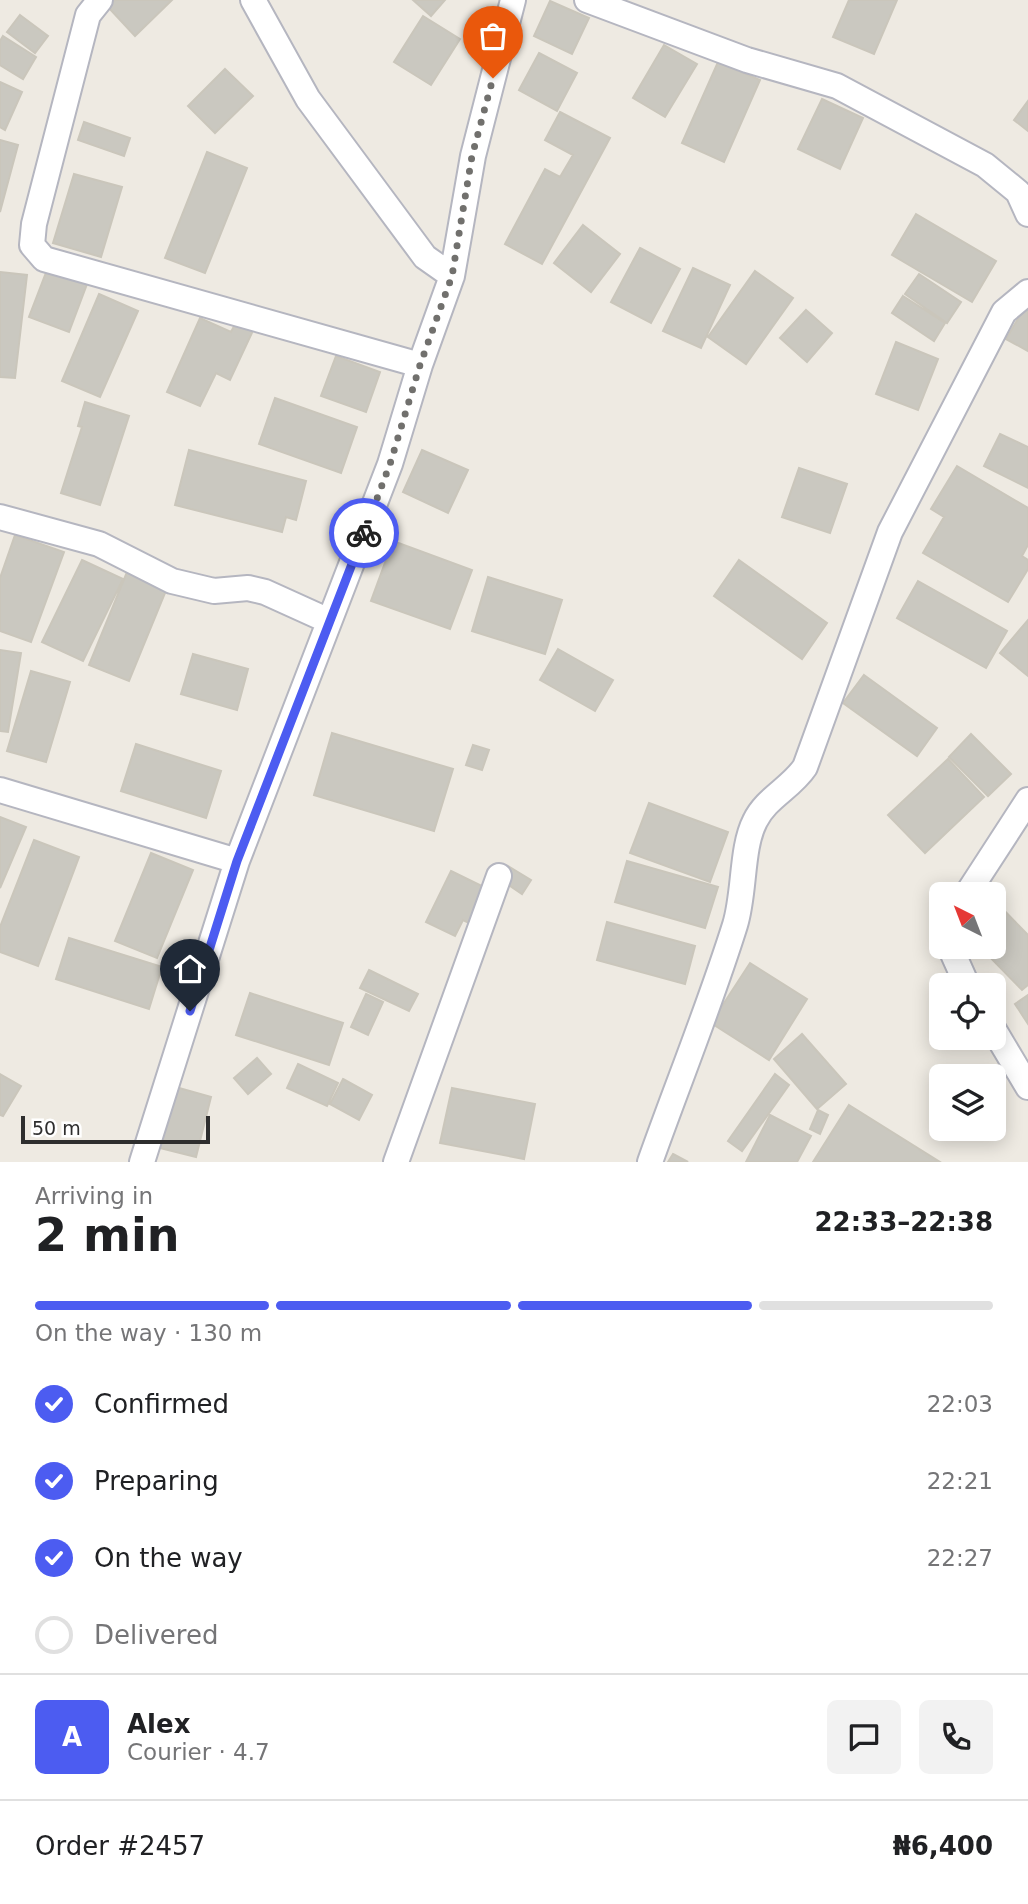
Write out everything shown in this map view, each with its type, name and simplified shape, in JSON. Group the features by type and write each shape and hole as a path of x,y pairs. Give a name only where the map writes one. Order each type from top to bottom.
{"street":[{"path":"100,0 88,15 34,224 32,245 44,259 420,365"},
{"path":"253,0 308,99 425,257 452,276"},
{"path":"142,1162 237,861 390,464 420,365 452,276 472,156 513,0"},
{"path":"587,0 747,60 837,86 985,165 1018,191 1028,214"},
{"path":"650,1162 736,923 747,861 747,837 756,817 769,801 795,783 805,767 890,532 1003,312 1028,292"},
{"path":"0,517 99,544 172,581 214,591 248,588 265,592 329,621"},
{"path":"0,790 237,861"},
{"path":"975,882 1028,800"},
{"path":"396,1162 499,876"},
{"path":"1006,1050 1028,1087"}],"building":[{"path":"115,0 172,0 135,36 108,7"},
{"path":"413,0 445,0 431,16"},
{"path":"849,0 897,0 874,54 833,37"},
{"path":"550,1 589,18 572,54 534,36"},
{"path":"20,15 48,36 35,53 7,32"},
{"path":"423,16 460,39 431,85 394,62"},
{"path":"3,36 36,57 23,79 0,65 0,41"},
{"path":"664,45 697,64 665,117 633,98"},
{"path":"539,53 577,73 557,111 519,90"},
{"path":"718,62 760,80 724,162 682,143"},
{"path":"225,69 253,96 215,133 188,106"},
{"path":"0,82 22,92 5,130 0,127"},
{"path":"822,99 863,118 840,169 798,149"},
{"path":"1028,101 1028,131 1014,120"},
{"path":"560,112 610,138 542,264 505,244 545,169 560,177 573,155 545,140"},
{"path":"84,122 130,138 124,156 78,140"},
{"path":"0,140 18,145 0,212"},
{"path":"207,152 247,168 205,273 165,258"},
{"path":"74,174 122,187 101,257 53,243"},
{"path":"916,214 996,261 972,302 892,255"},
{"path":"583,225 620,254 591,292 554,263"},
{"path":"640,248 680,269 651,323 611,302"},
{"path":"693,268 730,285 701,348 663,331"},
{"path":"47,270 87,284 69,332 29,317"},
{"path":"755,271 793,298 746,364 708,337"},
{"path":"0,272 27,275 15,378 0,377"},
{"path":"919,274 961,302 947,323 905,294"},
{"path":"99,294 138,311 100,397 62,381"},
{"path":"903,296 945,323 934,341 892,313"},
{"path":"1028,302 1028,351 1006,339"},
{"path":"806,310 832,333 807,362 780,338"},
{"path":"240,315 257,322 230,380 216,373 200,406 167,392 200,318 231,332"},
{"path":"896,342 938,359 918,410 876,394"},
{"path":"336,356 380,372 366,412 321,396"},
{"path":"275,398 357,427 341,473 259,444"},
{"path":"85,402 129,416 100,505 61,493 82,427 78,426"},
{"path":"1000,434 1028,447 1028,488 984,466"},
{"path":"189,450 306,481 296,520 286,517 282,532 175,505"},
{"path":"422,450 468,470 448,513 403,492"},
{"path":"957,466 1028,508 1028,545 1022,556 1028,560 1028,569 1008,602 923,553 944,517 931,509"},
{"path":"799,468 847,484 830,533 782,517"},
{"path":"15,535 64,552 31,642 0,631 0,578"},
{"path":"393,541 472,570 450,629 371,601"},
{"path":"82,560 123,579 83,661 42,642"},
{"path":"739,560 827,623 802,659 714,596"},
{"path":"127,572 167,588 129,681 89,665"},
{"path":"488,577 562,600 545,654 472,631"},
{"path":"918,581 1007,631 986,668 897,618"},
{"path":"1028,620 1028,676 1000,653"},
{"path":"558,649 613,680 595,711 540,680"},
{"path":"0,650 21,653 8,732 0,731"},
{"path":"193,654 248,669 237,710 181,694"},
{"path":"31,671 70,682 46,762 7,751"},
{"path":"864,675 937,728 917,756 843,703"},
{"path":"332,733 453,769 434,831 314,795"},
{"path":"971,734 1011,774 988,796 949,757"},
{"path":"136,744 221,771 206,818 121,791"},
{"path":"473,745 489,750 482,770 466,765"},
{"path":"948,759 984,797 925,853 888,815"},
{"path":"649,803 728,832 710,882 630,853"},
{"path":"0,817 26,827 0,888"},
{"path":"34,840 79,857 38,966 0,952 0,927"},
{"path":"151,853 193,870 157,958 115,941"},
{"path":"627,861 718,887 705,928 615,902"},
{"path":"508,866 531,880 522,894 500,879"},
{"path":"451,871 492,891 475,926 463,920 455,936 426,922"},
{"path":"1006,912 1028,935 1028,985 1022,990 992,959 1006,959"},
{"path":"607,922 695,946 685,984 597,960"},
{"path":"69,938 162,967 149,1009 56,979"},
{"path":"750,963 807,999 769,1060 711,1023"},
{"path":"369,970 418,994 409,1011 360,988"},
{"path":"250,993 343,1023 329,1065 236,1035"},
{"path":"366,994 383,1002 368,1035 351,1027"},
{"path":"1028,995 1028,1024 1015,1004"},
{"path":"802,1034 846,1084 817,1109 774,1059"},
{"path":"257,1058 271,1074 248,1094 234,1078"},
{"path":"298,1064 338,1083 327,1106 287,1088"},
{"path":"0,1074 21,1086 3,1116 0,1115"},
{"path":"775,1074 789,1085 742,1151 728,1141"},
{"path":"343,1079 372,1095 359,1120 330,1104"},
{"path":"172,1086 211,1097 196,1157 156,1147"},
{"path":"452,1088 535,1104 524,1159 440,1143"},
{"path":"849,1105 940,1162 813,1162"},
{"path":"818,1110 828,1115 820,1134 810,1129"},
{"path":"770,1115 811,1136 797,1162 746,1162"},
{"path":"673,1154 688,1162 668,1162"}],"way so far":[{"path":"364,533 390,464 441,301 452,276 472,156 493,78"}],"route":[{"path":"190,1011 237,861 364,533"}]}
